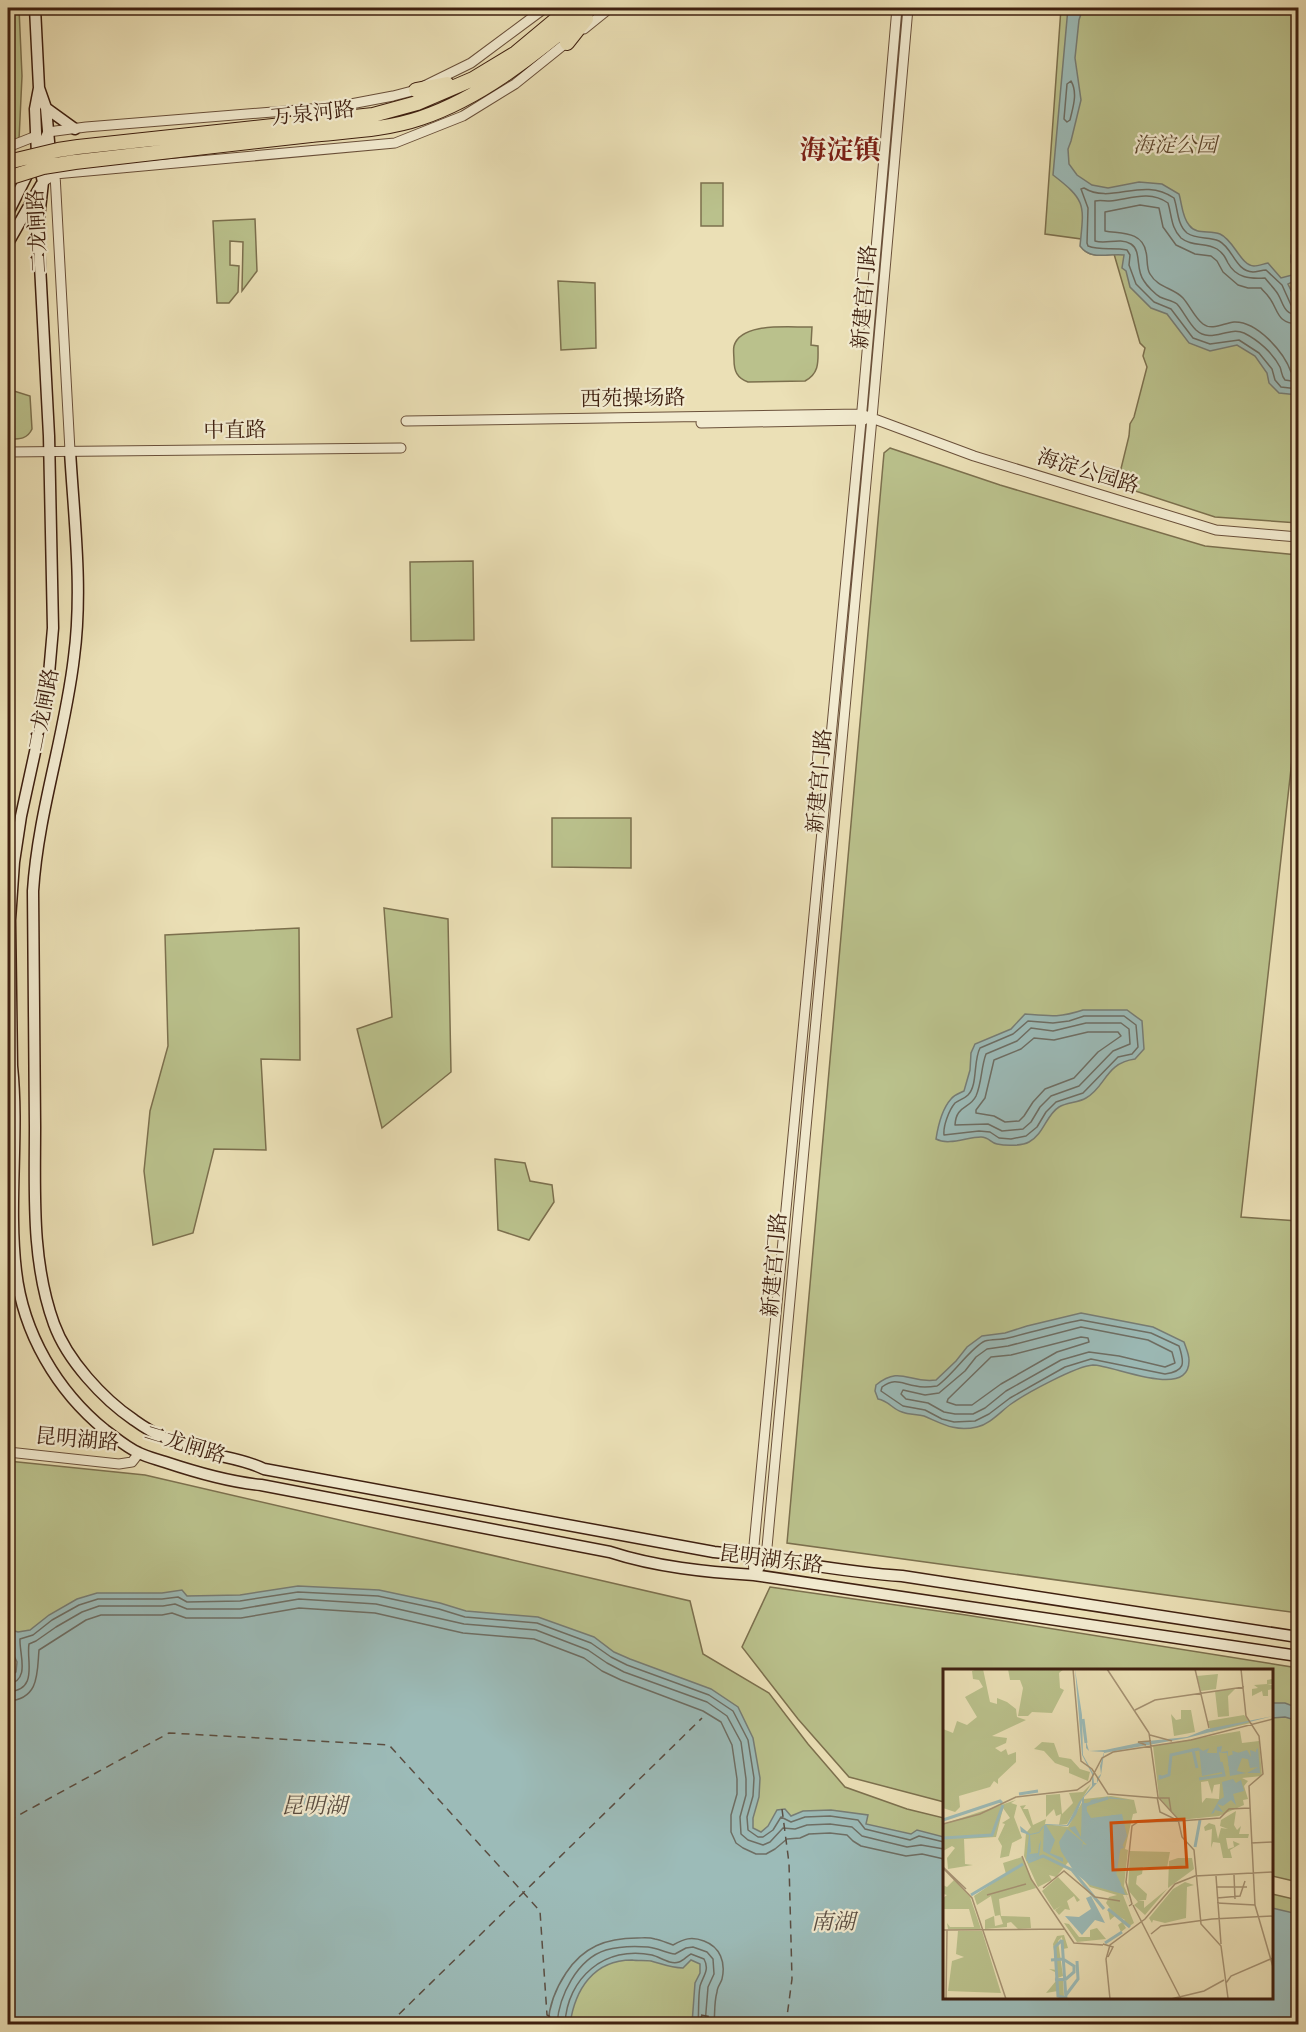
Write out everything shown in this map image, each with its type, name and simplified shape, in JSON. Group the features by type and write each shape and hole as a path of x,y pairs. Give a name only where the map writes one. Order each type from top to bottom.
{"highway":[{"name":"万泉河路","path":"8,178 43,167 310,128 417,103 473,79 516,52 570,8"},
{"path":"567,43 593,8"},
{"name":"万泉河路","path":"8,162 78,147 310,128 378,129 422,118 469,97 526,61 593,8"},
{"path":"416,90 473,79"}],"main road":[{"path":"35,8 39,88 46,108 50,153 55,174"},
{"name":"二龙闸路","path":"39,88 35,109 36,136 37,155 43,182 38,227 50,451 53,628 51,666 46,697 17,837 11,903 12,1066 15,1093 13,1194 16,1271 22,1298 41,1352 52,1371 89,1417 139,1454 243,1484"},
{"path":"46,108 80,128"},
{"path":"8,213 37,155"},
{"path":"8,243 43,182"},
{"name":"二龙闸路","path":"70,451 77,596 74,656 35,856 33,891 36,1226 41,1283 54,1326 75,1362 104,1397 134,1421 164,1439 206,1453 249,1462"},
{"path":"15,1137 35,1137"},
{"name":"昆明湖东路","path":"249,1462 264,1469 714,1552 876,1575 902,1576 1299,1637"},
{"name":"昆明湖东路","path":"243,1484 261,1485 599,1550 628,1558 711,1572 754,1575 1299,1656"}],"street":[{"name":"万泉河路","path":"48,132 335,107 393,96 416,90 471,63 545,8"},
{"name":"万泉河路","path":"55,174 395,143 463,116 515,84 610,8"},
{"name":"新建宫门路","path":"754,1575 753,1556 861,418 897,8"},
{"name":"新建宫门路","path":"766,1558 908,8"},
{"path":"80,128 88,148 90,171"},
{"path":"37,155 48,132"},
{"path":"8,147 36,136"},
{"path":"37,155 88,148"},
{"path":"43,182 55,174"},
{"name":"二龙闸路","path":"55,174 70,451"},
{"name":"海淀公园路","path":"861,418 872,418 974,456 1216,530 1299,537"},
{"name":"西苑操场路","path":"406,423 861,418"},
{"name":"中直路","path":"50,451 401,448"},
{"path":"8,452 50,451"},
{"name":"昆明湖路","path":"8,1452 119,1464 132,1462 139,1454"},
{"path":"754,1575 766,1558"}],"green space":[{"path":"8,8 19,8 22,76 19,140 8,143"},
{"name":"海淀公园","path":"1061,8 1298,8 1298,523 1215,517 1117,485 1130,424 1134,417 1147,367 1143,356 1145,348 1140,343 1114,254 1088,253 1084,250 1081,239 1045,234"},
{"path":"701,183 723,183 723,226 701,226"},
{"path":"255,219 257,271 242,291 243,242 230,241 230,265 239,266 238,292 229,303 217,303 213,221"},
{"path":"558,281 595,283 596,348 561,350"},
{"path":"812,327 811,345 818,346 818,362 810,378 805,381 748,382 737,374 734,364 734,346 746,333 756,329"},
{"path":"8,391 30,396 32,429 22,438 8,439"},
{"path":"890,448 1000,485 1205,546 1298,555 1298,706 1241,1217 1298,1221 1298,1613 787,1543 884,453"},
{"path":"473,561 474,640 411,641 410,562"},
{"path":"552,818 631,818 631,868 552,867"},
{"path":"384,908 448,919 451,1072 382,1128 357,1029 392,1017"},
{"path":"299,928 300,1060 261,1059 266,1150 214,1149 193,1233 153,1245 144,1171 150,1111 168,1046 165,935"},
{"path":"495,1159 525,1163 530,1181 552,1185 554,1202 529,1240 498,1230"},
{"name":"昆明湖","path":"8,1461 145,1475 690,1601 703,1654 769,1693 845,1787 907,1809 943,1818 943,1999 1273,1999 1273,1894 1298,1900 1298,2024 8,2024"},
{"path":"770,1587 966,1615 1298,1668 1298,1882 1273,1876 1273,1669 943,1669 943,1802 849,1777 798,1719 742,1647"}],"water":[{"path":"1068,8 1083,8 1079,20 1075,58 1081,100 1068,149 1069,164 1077,175 1092,185 1108,188 1139,182 1162,184 1179,194 1185,218 1192,228 1220,234 1249,265 1268,263 1281,278 1296,274 1291,255 1298,248 1298,279 1288,284 1298,305 1298,395 1279,393 1269,383 1267,373 1255,356 1237,345 1210,351 1189,343 1167,314 1151,308 1130,287 1126,271 1122,268 1124,255 1095,255 1084,251 1080,246 1081,205 1072,191 1053,175"},
{"path":"1083,1010 1127,1010 1142,1021 1144,1049 1135,1059 1125,1061 1112,1070 1098,1088 1086,1098 1062,1105 1055,1110 1034,1139 1026,1143 1001,1145 981,1137 947,1142 936,1139 945,1108 952,1098 964,1091 970,1070 971,1053 975,1044 1011,1029 1025,1014 1048,1016"},
{"path":"1081,1313 1153,1327 1184,1342 1189,1358 1186,1372 1177,1378 1165,1380 1103,1366 1085,1367 1063,1375 1027,1394 986,1423 962,1429 924,1416 905,1413 878,1399 875,1391 876,1385 892,1376 905,1376 927,1381 936,1380 967,1347 982,1336 1005,1333"},
{"name":"昆明湖","path":"298,1586 379,1590 466,1611 538,1617 594,1637 614,1652 630,1659 711,1689 738,1707 753,1738 760,1778 753,1828 761,1832 768,1826 777,1810 785,1809 791,1816 803,1811 831,1810 868,1815 866,1824 911,1834 917,1830 943,1837 943,1999 1273,1999 1273,1908 1298,1914 1298,2024 692,2024 695,1983 700,1973 700,1964 691,1960 683,1968 679,1968 651,1961 632,1960 607,1965 588,1979 576,2000 570,2024 8,2024 8,1679 16,1672 17,1662 13,1654 12,1641 8,1641 8,1629 18,1632 30,1630 49,1615 77,1599 97,1593 162,1593 182,1590 187,1596 240,1595"},
{"path":"1273,1703 1285,1703 1298,1708 1298,1721 1285,1717 1273,1718"}],"ferry route":[{"path":"389,2024 702,1718"},
{"path":"8,1821 169,1733 389,1745 540,1911 547,2015 564,2024"},
{"path":"782,1809 789,1863 792,1979 786,2024"},
{"path":"701,2015 745,2024"},
{"path":"701,2016 707,2024"}],"district":[{"name":"海淀镇","path":"840,151"}],"water label":[{"name":"南湖","path":"833,1922"}]}
